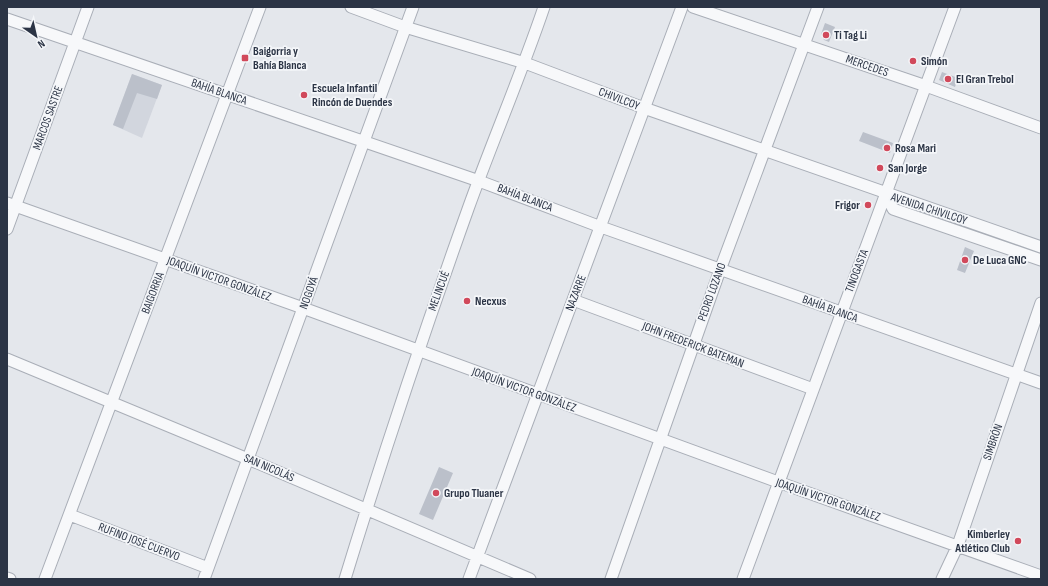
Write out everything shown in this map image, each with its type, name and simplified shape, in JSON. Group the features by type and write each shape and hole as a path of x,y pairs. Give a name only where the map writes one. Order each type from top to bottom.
{"street":[{"name":"MARCOS SASTRE","path":"7,229 11,204 88,7"},
{"name":"BAIGORRIA","path":"45,579 260,7"},
{"name":"CHIVILCOY","path":"351,7 405,27 525,63 644,108 886,194"},
{"name":"NOGOYÁ","path":"204,579 413,7"},
{"name":"MELINCUÉ","path":"345,579 417,350 478,181 525,63 544,7"},
{"name":"NAZARRE","path":"469,579 682,7"},
{"name":"MERCEDES","path":"693,7 926,86 1041,128"},
{"name":"PEDRO LOZANO","path":"611,579 720,270 818,7"},
{"name":"TINOGASTA","path":"743,579 955,7"},
{"name":"BAHÍA BLANCA","path":"7,18 364,143 478,181 720,270 1041,383"},
{"name":"AVENIDA CHIVILCOY","path":"886,194 1041,247"},
{"name":"AVENIDA CHIVILCOY","path":"886,194 893,209 1041,260"},
{"name":"JOAQUÍN VICTOR GONZÁLEZ","path":"11,204 303,308 660,440 958,545 1041,576"},
{"name":"JOHN FREDERICK BATEMAN","path":"573,300 813,390"},
{"name":"SIMBRÓN","path":"942,579 958,545 1041,303"},
{"name":"SAN NICOLÁS","path":"7,359 112,404 248,459 530,579"},
{"name":"RUFINO JOSÉ CUERVO","path":"70,515 208,568"}],"shaded area":[{"path":"132,74 162,85 142,138 113,125"}],"green space":[{"path":"901,203 1041,251 1041,256 900,207"}],"building":[{"path":"825,23 835,27 829,42 824,40 821,34"},
{"name":"El Gran Trebol","path":"942,72 958,78 955,87 939,80"},
{"path":"132,74 162,85 157,99 137,93 123,129 113,125"},
{"path":"863,132 893,143 890,153 859,141"},
{"name":"De Luca GNC","path":"965,247 974,251 965,273 957,270"},
{"name":"Grupo Tluaner","path":"439,467 453,473 433,520 419,514"}],"place":[{"name":"Ti Tag Li","path":"826,35"},
{"name":"Baigorria y Bahía Blanca","path":"245,58"},
{"name":"Simón","path":"913,61"},
{"name":"El Gran Trebol","path":"948,79"},
{"name":"Escuela Infantil Rincón de Duendes","path":"304,95"},
{"name":"Rosa Mari","path":"887,148"},
{"name":"San Jorge","path":"880,168"},
{"name":"Frigor","path":"868,205"},
{"name":"De Luca GNC","path":"965,260"},
{"name":"Necxus","path":"467,301"},
{"name":"Grupo Tluaner","path":"436,493"},
{"name":"Kimberley Atlético Club","path":"1018,541"}]}
